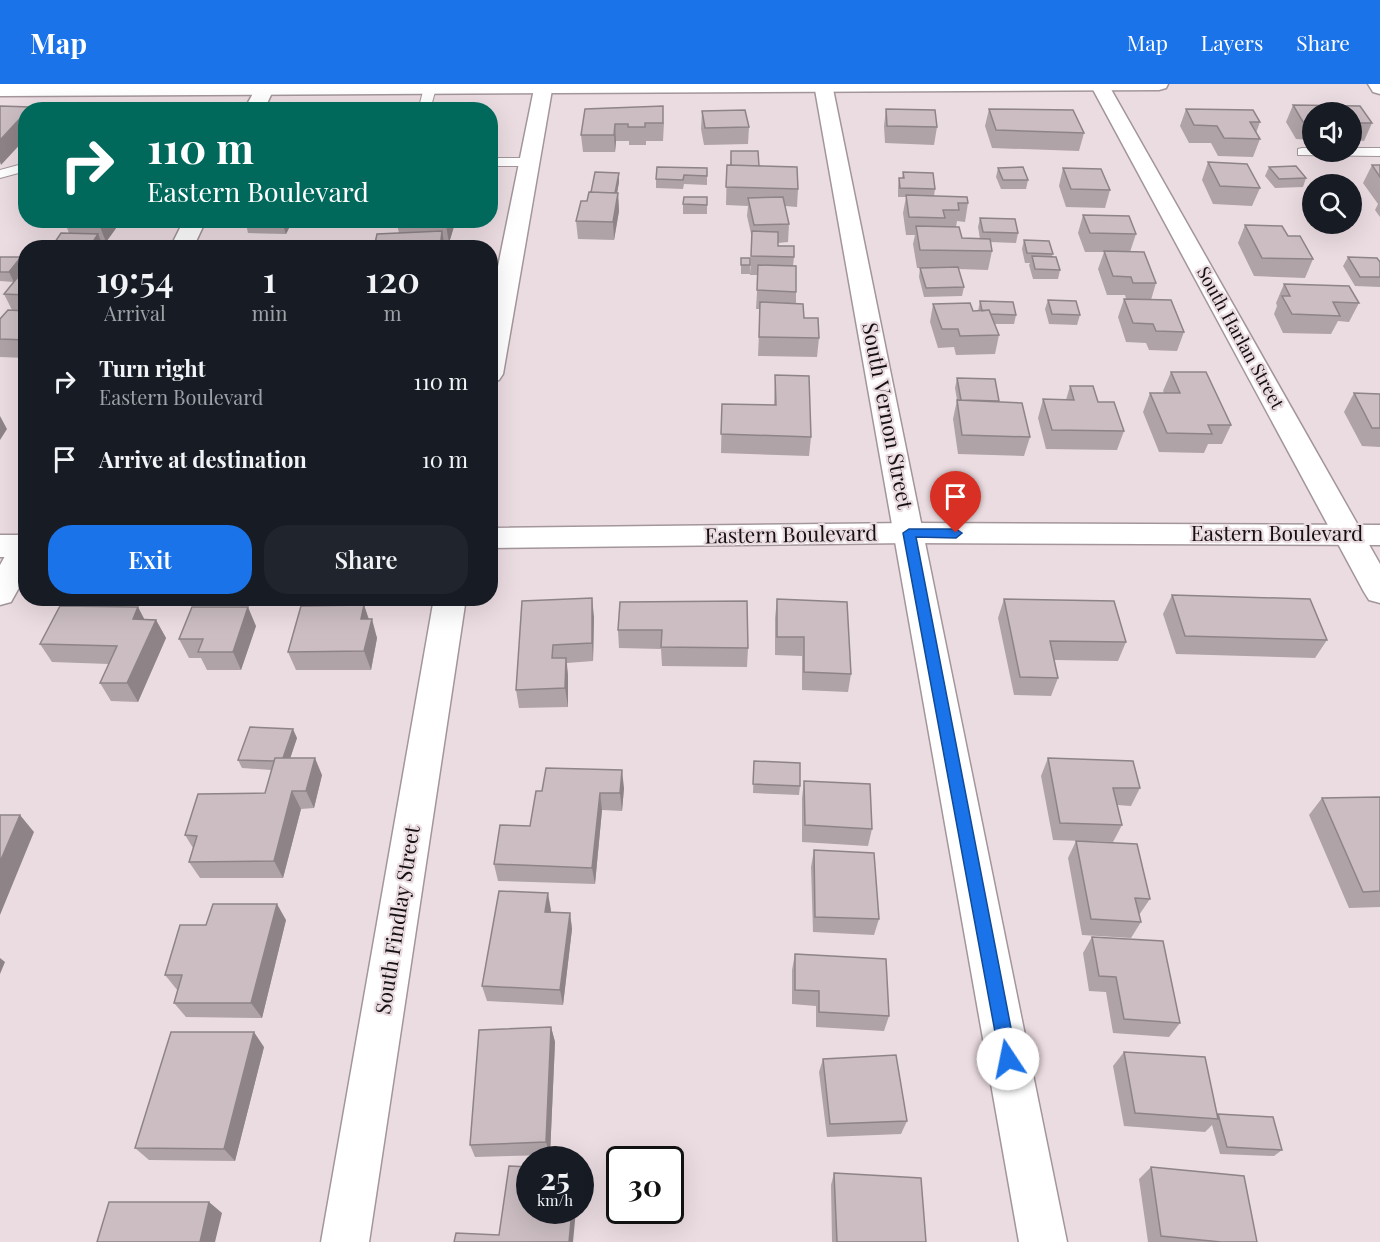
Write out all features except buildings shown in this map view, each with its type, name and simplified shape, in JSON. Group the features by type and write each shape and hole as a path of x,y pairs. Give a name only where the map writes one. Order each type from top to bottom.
{"street":[{"name":"South Harlan Street","path":"1100,84 1380,592"},
{"path":"0,90 266,86 430,88 1159,84"},
{"path":"1377,84 1380,88"},
{"name":"South Vernon Street","path":"823,85 1043,1242"},
{"path":"258,102 266,86"},
{"path":"498,332 544,86"},
{"name":"Eastern Boulevard","path":"498,538 909,533 1380,535"},
{"path":"0,546 18,545"},
{"path":"0,594 18,559"},
{"name":"South Findlay Street","path":"345,1242 449,606"}],"lane":[{"path":"426,102 430,88"},
{"path":"1362,152 1380,152"},
{"path":"498,162 530,162"},
{"path":"0,174 18,169"}],"route":[{"path":"956,533 909,533 1008,1059"}]}
